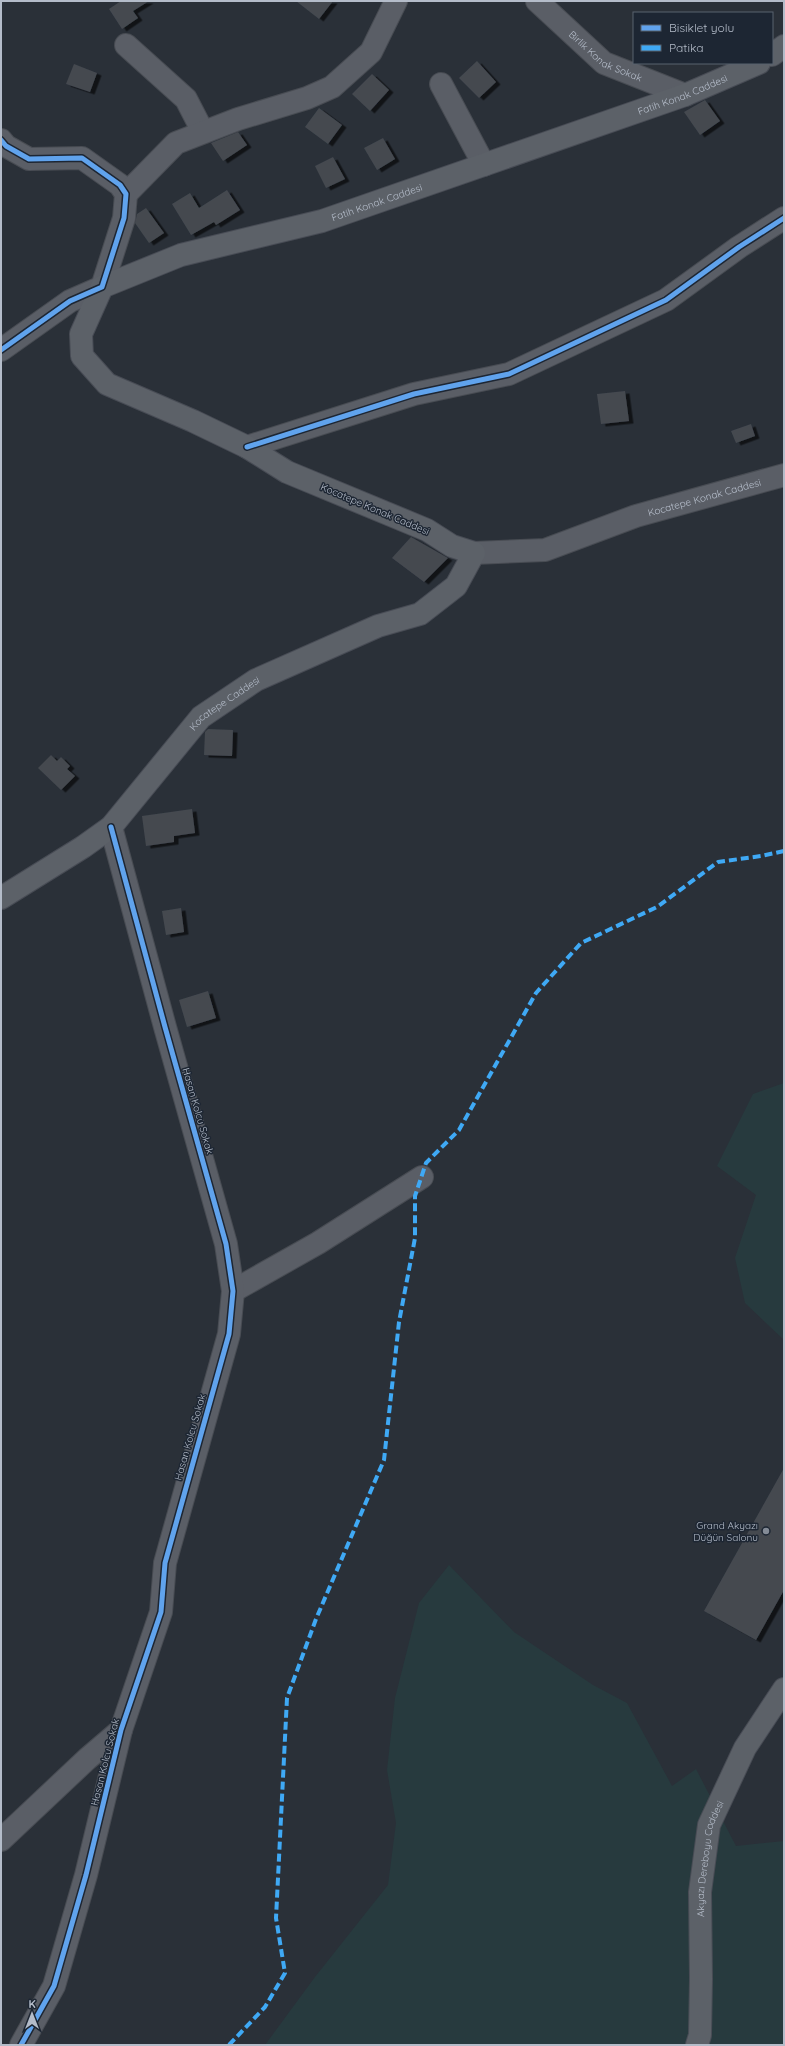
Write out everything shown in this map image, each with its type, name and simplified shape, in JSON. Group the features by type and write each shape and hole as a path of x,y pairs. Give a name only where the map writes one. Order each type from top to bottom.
{"main road":[{"path":"773,54 784,46"},
{"name":"Fatih Konak Caddesi","path":"102,287 181,255 322,221 685,95 757,64"},
{"name":"Kocatepe Konak Caddesi","path":"102,287 81,334 82,356 108,384 194,421 248,447 287,472 427,530 452,546 474,553"},
{"name":"Kocatepe Caddesi","path":"1,898 83,847 111,827 201,717 256,680 378,626 420,614 456,586 474,553"},
{"name":"Akyazı Dereboyu Caddesi","path":"697,2045 700,2035 700,1892 709,1826 745,1748 784,1689"}],"street":[{"path":"126,194 176,142 238,119 307,98 332,87 371,52 396,1"},
{"name":"Birlik Konak Sokak","path":"537,1 604,62 685,95"},
{"path":"126,45 186,99 203,132"},
{"path":"441,84 484,165"},
{"path":"1,140 6,146 29,159"},
{"path":"1,161 82,158 120,185 126,194 124,218 102,287"},
{"path":"248,447 414,394 509,374 666,300 739,247 784,218"},
{"name":"Fatih Konak Caddesi","path":"1,350 70,301 102,287"},
{"name":"Kocatepe Konak Caddesi","path":"474,553 545,550 636,516 784,475"},
{"name":"Hasan Kolcu Sokak","path":"21,2045 54,1986 86,1875 121,1730 161,1612 164,1563 229,1334 233,1290 226,1244 164,1027 111,827"},
{"path":"233,1290 318,1243 422,1177"},
{"path":"1,1840 87,1759 121,1730"}],"green space":[{"path":"784,1083 784,1340 745,1303 735,1258 756,1195 717,1166 753,1094"},
{"path":"449,1565 514,1632 593,1685 627,1703 672,1786 696,1769 736,1846 784,1841 784,2045 265,2045 315,1977 388,1885 396,1823 387,1770 395,1698 419,1603"}],"building":[{"path":"121,1 149,1 133,11 138,18 122,29 109,9"},
{"path":"296,1 333,1 319,19"},
{"path":"477,61 496,82 479,98 459,78"},
{"path":"74,64 97,73 90,92 66,84"},
{"path":"372,74 389,90 370,111 352,94"},
{"path":"705,100 720,121 700,135 684,112"},
{"path":"319,108 342,125 328,144 305,127"},
{"path":"238,132 247,145 223,161 211,143"},
{"path":"383,138 395,159 377,170 364,148"},
{"path":"333,157 345,179 326,188 315,166"},
{"path":"227,190 240,210 216,225 214,222 191,235 172,204 190,193 199,208"},
{"path":"146,208 164,233 149,243 135,223 137,214"},
{"path":"625,391 629,421 601,424 597,394"},
{"path":"751,424 755,436 736,443 731,431"},
{"path":"411,537 448,558 424,582 392,558"},
{"path":"208,729 233,730 232,756 204,755 205,732"},
{"path":"51,755 57,761 61,757 70,766 67,769 75,776 61,790 38,768"},
{"path":"192,809 195,833 174,836 174,842 146,846 142,816"},
{"path":"181,908 184,932 166,935 162,911"},
{"path":"208,991 216,1018 187,1027 179,1000"},
{"name":"Grand Akyazı Düğün Salonu","path":"784,1468 784,1590 756,1640 704,1611"}],"marked path":[{"path":"229,2045 265,2007 285,1973 276,1918 287,1698 316,1619 384,1460 399,1322 415,1238 415,1196 426,1163 459,1130 536,993 581,943 657,907 718,862 784,851"}],"cycle path":[{"path":"1,140 6,146 29,159 82,158 120,185 126,194 124,218 102,287 70,301 1,350"},
{"path":"247,447 414,394 509,374 666,300 739,247 784,218"},
{"path":"21,2045 54,1986 86,1875 121,1730 161,1612 165,1563 229,1334 233,1291 226,1244 111,827"}],"place":[{"name":"Grand Akyazı Düğün Salonu","path":"766,1531"}]}
